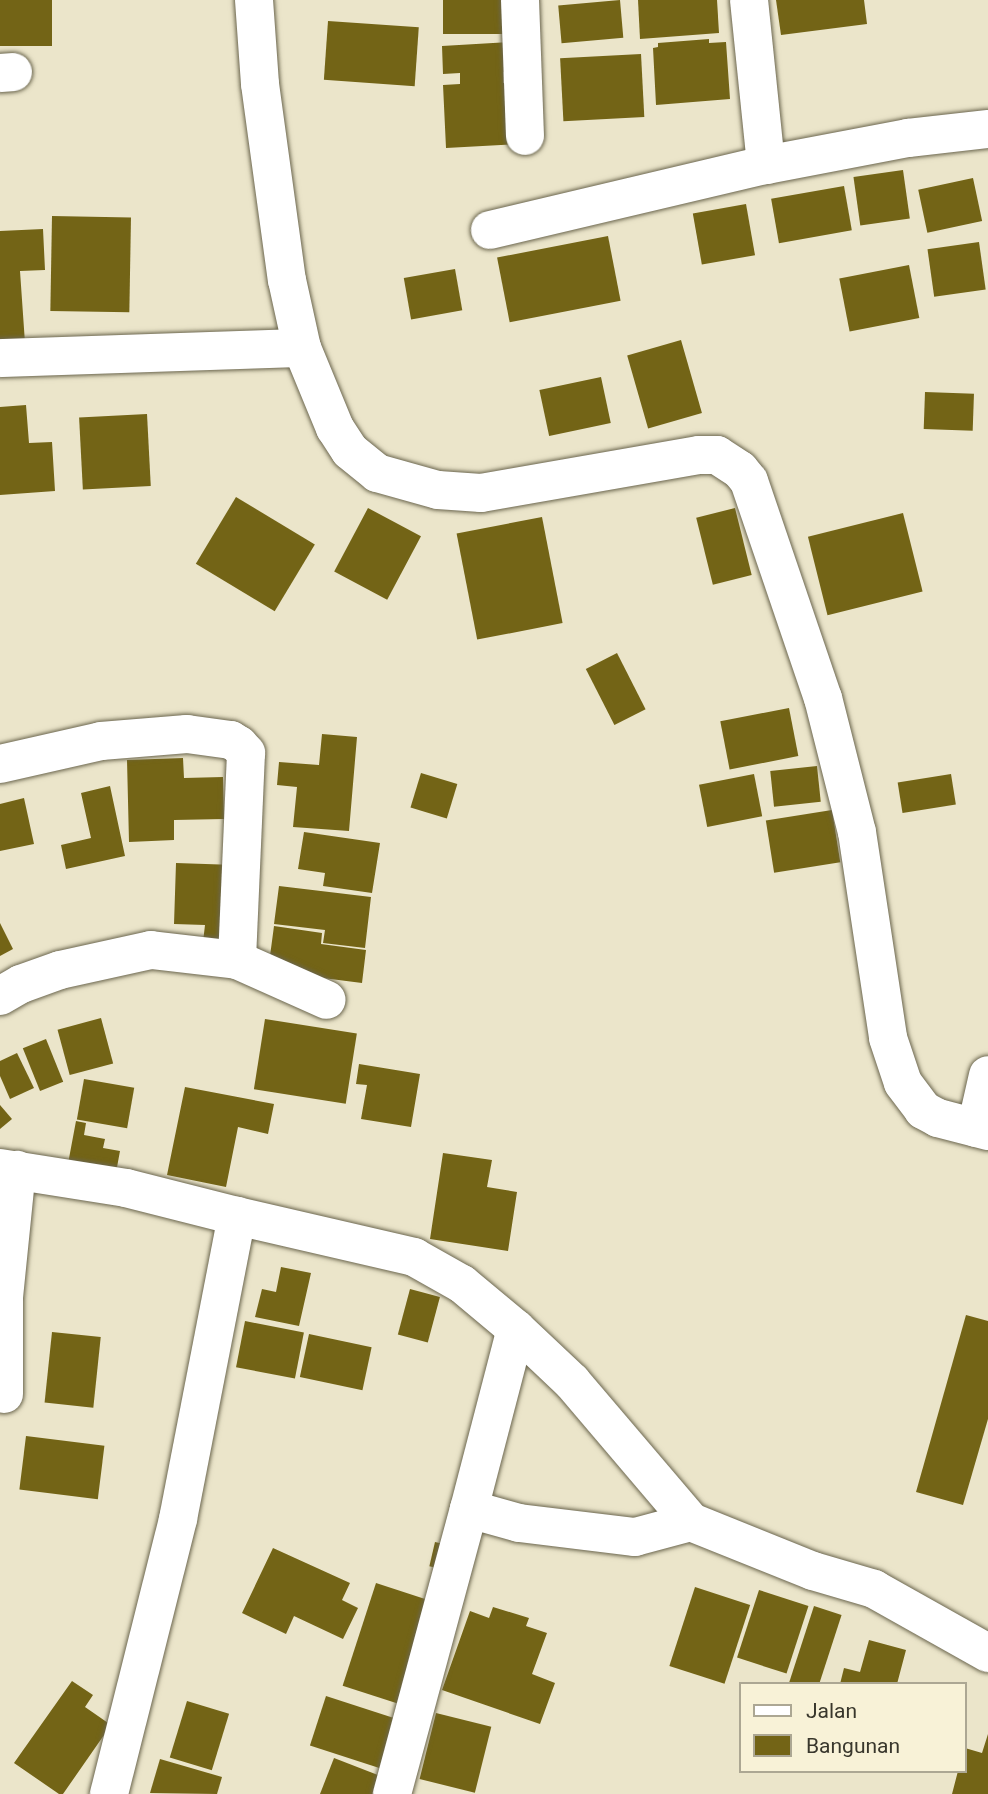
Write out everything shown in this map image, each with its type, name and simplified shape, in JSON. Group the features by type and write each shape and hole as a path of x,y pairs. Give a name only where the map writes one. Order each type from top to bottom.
{"street":[{"path":"254,0 260,84 287,280 302,348 335,428 350,451 377,474 438,489 481,493 699,455 717,456 740,470 749,481 823,698 857,832 888,1038 903,1083 923,1110 938,1118 982,1129 988,1075"},
{"path":"520,0 525,136"},
{"path":"749,0 763,134"},
{"path":"490,230 763,134 908,138 988,129"},
{"path":"0,358 302,348"},
{"path":"0,764 101,740 174,734 231,740 239,745 246,753 237,960"},
{"path":"0,996 21,984 60,970 151,950 237,960 327,1000"},
{"path":"4,1394 4,1297 9,1169 126,1188 414,1256 462,1284 516,1329 572,1382 691,1522 813,1571 874,1589 988,1653"},
{"path":"109,1794 178,1519 237,1216"},
{"path":"392,1794 516,1329"},
{"path":"469,1509 519,1523 635,1537 691,1522"}],"building":[{"path":"0,0 52,0 52,46 0,46"},
{"path":"443,0 503,0 503,34 443,34"},
{"path":"620,0 623,38 562,43 558,5"},
{"path":"638,0 717,0 719,33 640,39"},
{"path":"776,0 864,0 867,24 781,35"},
{"path":"328,21 419,27 415,86 324,80"},
{"path":"709,39 709,43 726,42 730,99 656,105 653,48 658,47 658,43"},
{"path":"512,42 513,71 503,72 503,83 514,82 517,144 446,148 443,85 460,84 460,73 443,74 442,46"},
{"path":"641,54 644,117 563,121 560,58"},
{"path":"903,170 910,219 860,225 853,177"},
{"path":"973,178 982,221 927,233 918,190"},
{"path":"844,186 852,230 779,243 771,199"},
{"path":"746,204 755,255 702,265 693,213"},
{"path":"52,216 131,217 129,312 50,311"},
{"path":"43,229 45,270 20,271 25,343 0,344 0,231"},
{"path":"608,236 621,301 510,322 497,258"},
{"path":"979,242 986,290 934,297 928,249"},
{"path":"909,265 919,318 850,332 839,279"},
{"path":"455,269 462,310 411,319 404,278"},
{"path":"681,340 702,413 648,428 627,355"},
{"path":"601,377 611,423 549,436 539,390"},
{"path":"925,392 974,394 973,431 924,429"},
{"path":"26,405 29,443 52,442 55,491 0,495 0,407"},
{"path":"147,414 151,486 83,489 79,418"},
{"path":"236,497 315,544 275,611 196,564"},
{"path":"368,508 421,536 387,600 334,572"},
{"path":"735,508 752,575 713,585 696,518"},
{"path":"903,513 923,592 828,615 808,537"},
{"path":"542,517 563,623 477,640 457,534"},
{"path":"617,653 646,709 614,725 586,669"},
{"path":"789,708 798,756 730,769 720,721"},
{"path":"322,734 357,737 349,831 293,827 297,787 277,785 279,762 319,765"},
{"path":"183,758 184,778 223,777 224,819 174,820 174,840 129,842 127,760"},
{"path":"817,766 821,802 774,807 770,771"},
{"path":"421,773 457,784 447,819 410,807"},
{"path":"754,774 762,816 707,827 699,785"},
{"path":"951,774 956,805 903,813 898,782"},
{"path":"110,786 125,856 66,869 61,845 91,838 81,793"},
{"path":"24,798 34,844 0,851 0,804"},
{"path":"832,810 840,862 774,873 766,820"},
{"path":"304,832 380,843 372,893 323,886 325,873 298,869"},
{"path":"176,863 235,865 233,943 203,942 205,925 174,924"},
{"path":"279,886 371,897 365,948 323,943 325,930 274,924"},
{"path":"0,923 13,949 0,956"},
{"path":"274,926 322,933 321,944 366,950 362,983 268,971"},
{"path":"101,1018 113,1063 70,1075 58,1030"},
{"path":"265,1019 357,1034 346,1104 254,1089"},
{"path":"46,1039 63,1082 40,1091 23,1048"},
{"path":"17,1053 34,1088 10,1099 0,1076 0,1061"},
{"path":"359,1064 420,1074 411,1127 361,1119 367,1085 356,1084"},
{"path":"84,1079 134,1088 127,1128 77,1119"},
{"path":"185,1087 274,1104 268,1134 238,1127 226,1187 167,1175"},
{"path":"0,1105 12,1119 0,1129"},
{"path":"76,1121 86,1123 84,1135 105,1139 103,1148 120,1151 115,1178 67,1169"},
{"path":"443,1153 492,1160 487,1187 517,1192 508,1251 430,1239"},
{"path":"281,1267 311,1273 299,1326 255,1317 262,1289 276,1292"},
{"path":"410,1289 440,1297 428,1342 398,1334"},
{"path":"966,1315 988,1321 988,1419 963,1505 916,1492"},
{"path":"245,1321 304,1332 295,1379 236,1367"},
{"path":"52,1332 101,1337 93,1408 45,1403"},
{"path":"309,1334 372,1347 362,1390 300,1377"},
{"path":"26,1436 104,1446 98,1499 19,1490"},
{"path":"435,1542 453,1546 447,1570 429,1566"},
{"path":"273,1548 350,1583 342,1600 358,1608 343,1639 294,1616 286,1634 242,1613"},
{"path":"376,1583 439,1603 405,1706 343,1686"},
{"path":"695,1587 750,1605 725,1684 669,1666"},
{"path":"759,1590 808,1606 787,1674 737,1658"},
{"path":"814,1606 842,1615 820,1682 789,1682"},
{"path":"493,1607 529,1618 526,1626 547,1633 532,1674 555,1683 540,1724 442,1690 470,1611 489,1618"},
{"path":"869,1640 906,1650 898,1682 840,1682 844,1668 860,1672"},
{"path":"72,1681 93,1695 85,1707 111,1725 63,1794 59,1794 14,1763"},
{"path":"326,1696 403,1721 387,1770 310,1745"},
{"path":"187,1701 229,1714 212,1770 170,1757"},
{"path":"436,1713 491,1727 475,1793 420,1779"},
{"path":"988,1734 988,1794 952,1794 957,1773 967,1773 967,1749 982,1753"},
{"path":"334,1758 383,1777 376,1794 320,1794"},
{"path":"160,1759 222,1777 217,1794 150,1793"}]}
